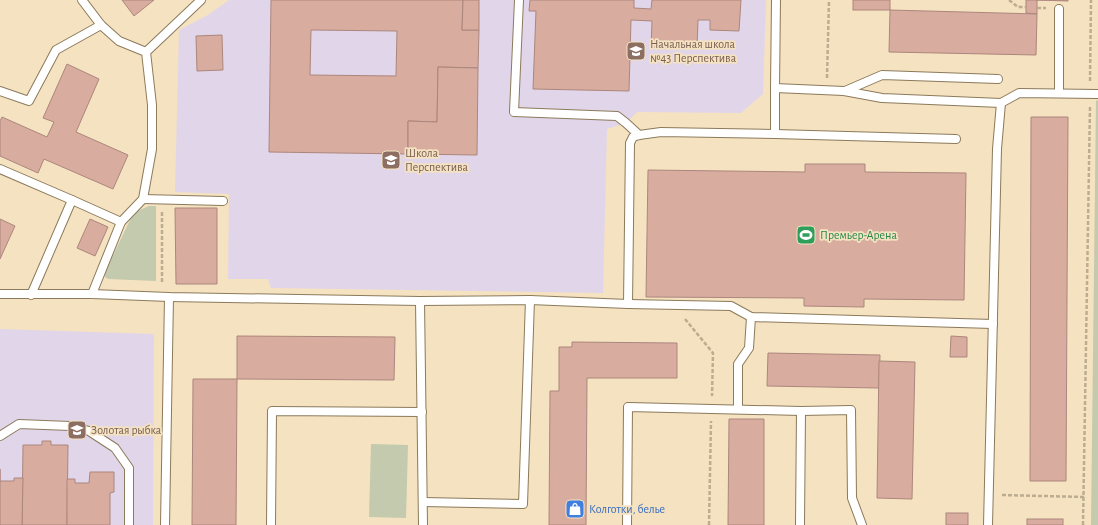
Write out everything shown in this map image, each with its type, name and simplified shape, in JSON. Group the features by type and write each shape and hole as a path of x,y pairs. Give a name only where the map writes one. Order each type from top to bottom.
{"lane":[{"path":"82,0 100,25 119,41 146,52"},
{"path":"146,52 201,0"},
{"path":"519,0 514,112 617,116 639,135"},
{"path":"775,134 774,88 776,0"},
{"path":"1059,9 1059,93"},
{"path":"0,91 29,101 56,50 100,25"},
{"path":"92,294 121,222 143,199 152,149 152,105 146,52"},
{"path":"844,91 882,75 998,79"},
{"path":"774,88 844,91 882,98 1001,103 1019,93 1094,94"},
{"path":"988,525 997,149 1001,103"},
{"path":"628,304 630,143 633,138 639,135 661,132 956,139"},
{"path":"0,169 121,222"},
{"path":"143,199 223,201"},
{"path":"31,295 72,200"},
{"path":"0,294 92,294 166,297 420,301 530,300 731,306 751,317 993,324"},
{"path":"165,525 166,297"},
{"path":"423,502 523,504 530,300"},
{"path":"420,301 423,525"},
{"path":"738,409 738,364 749,348 751,317"},
{"path":"627,525 628,407 801,411 851,410 852,498 862,525"},
{"path":"271,525 272,411 422,412"},
{"path":"800,525 801,411"},
{"path":"0,436 19,424 70,426 89,431 114,448 129,468 128,525"}],"path":[{"path":"826,90 829,0"},
{"path":"1009,0 1018,7 1026,7"},
{"path":"1083,525 1094,94 1091,0"},
{"path":"162,199 166,297"},
{"path":"988,494 1084,497"}],"shaded area":[{"name":"Школа Перспектива","path":"229,0 766,0 763,94 741,113 637,112 626,123 607,129 603,293 271,288 268,279 228,279 229,194 175,192 179,30 208,15"},
{"name":"Золотая рыбка","path":"0,329 154,334 153,525 0,525"}],"green space":[{"path":"1096,100 1098,101 1098,525 1091,525"},
{"path":"149,206 156,206 156,281 108,279 105,277 105,272 130,220 135,212"},
{"path":"371,444 408,445 406,518 369,517"}],"building":[{"path":"122,0 154,0 134,16"},
{"path":"271,0 463,0 462,30 479,30 478,68 438,67 437,122 408,121 408,154 269,152","holes":["311,30 397,31 396,76 310,75"]},
{"path":"463,0 479,0 479,30 462,30"},
{"path":"530,0 634,0 634,8 651,9 652,0 741,0 739,31 710,30 710,20 698,20 697,48 651,47 652,21 631,20 629,91 533,89 536,11 529,11"},
{"path":"853,0 890,0 890,10 853,10"},
{"path":"1026,0 1037,0 1037,14 1026,13"},
{"path":"1037,0 1068,0 1068,1"},
{"path":"890,10 1037,14 1036,55 889,52"},
{"path":"222,35 223,70 197,71 196,36"},
{"path":"67,64 99,79 76,132 128,155 113,189 44,159 38,173 0,156 0,121 2,117 47,137 54,122 43,118"},
{"path":"438,67 478,68 477,155 408,154 408,121 437,122"},
{"path":"1031,117 1068,117 1066,481 1030,481"},
{"name":"Премьер-Арена","path":"805,164 865,164 865,172 966,173 964,300 864,299 864,307 804,306 804,298 646,297 648,170 805,172"},
{"path":"175,208 217,208 217,284 176,284"},
{"path":"0,219 15,226 0,259"},
{"path":"90,219 108,227 95,256 77,248"},
{"path":"237,336 395,337 394,380 237,379"},
{"path":"951,336 967,337 967,357 950,357"},
{"path":"572,342 677,343 677,378 587,378 586,525 549,525 550,391 559,391 559,347 572,347"},
{"path":"768,353 880,355 879,388 767,386"},
{"path":"879,361 915,362 912,499 877,498"},
{"path":"193,379 237,379 236,525 192,525"},
{"path":"729,419 764,419 764,525 728,525"},
{"path":"42,441 51,441 51,445 68,445 67,525 22,525 23,445 42,445"},
{"path":"90,472 114,472 114,492 110,493 110,525 67,525 67,479 75,479 75,483 89,483"},
{"path":"14,478 23,478 22,525 0,525 0,481 14,481"},
{"path":"946,513 968,513 968,525 946,525"},
{"path":"1027,519 1063,519 1063,525 1027,525"}],"place":[{"name":"Начальная школа №43 Перспектива","path":"636,51"},
{"name":"Школа Перспектива","path":"391,160"},
{"name":"Премьер-Арена","path":"806,235"},
{"name":"Золотая рыбка","path":"77,430"},
{"name":"Колготки, белье","path":"575,509"}]}
